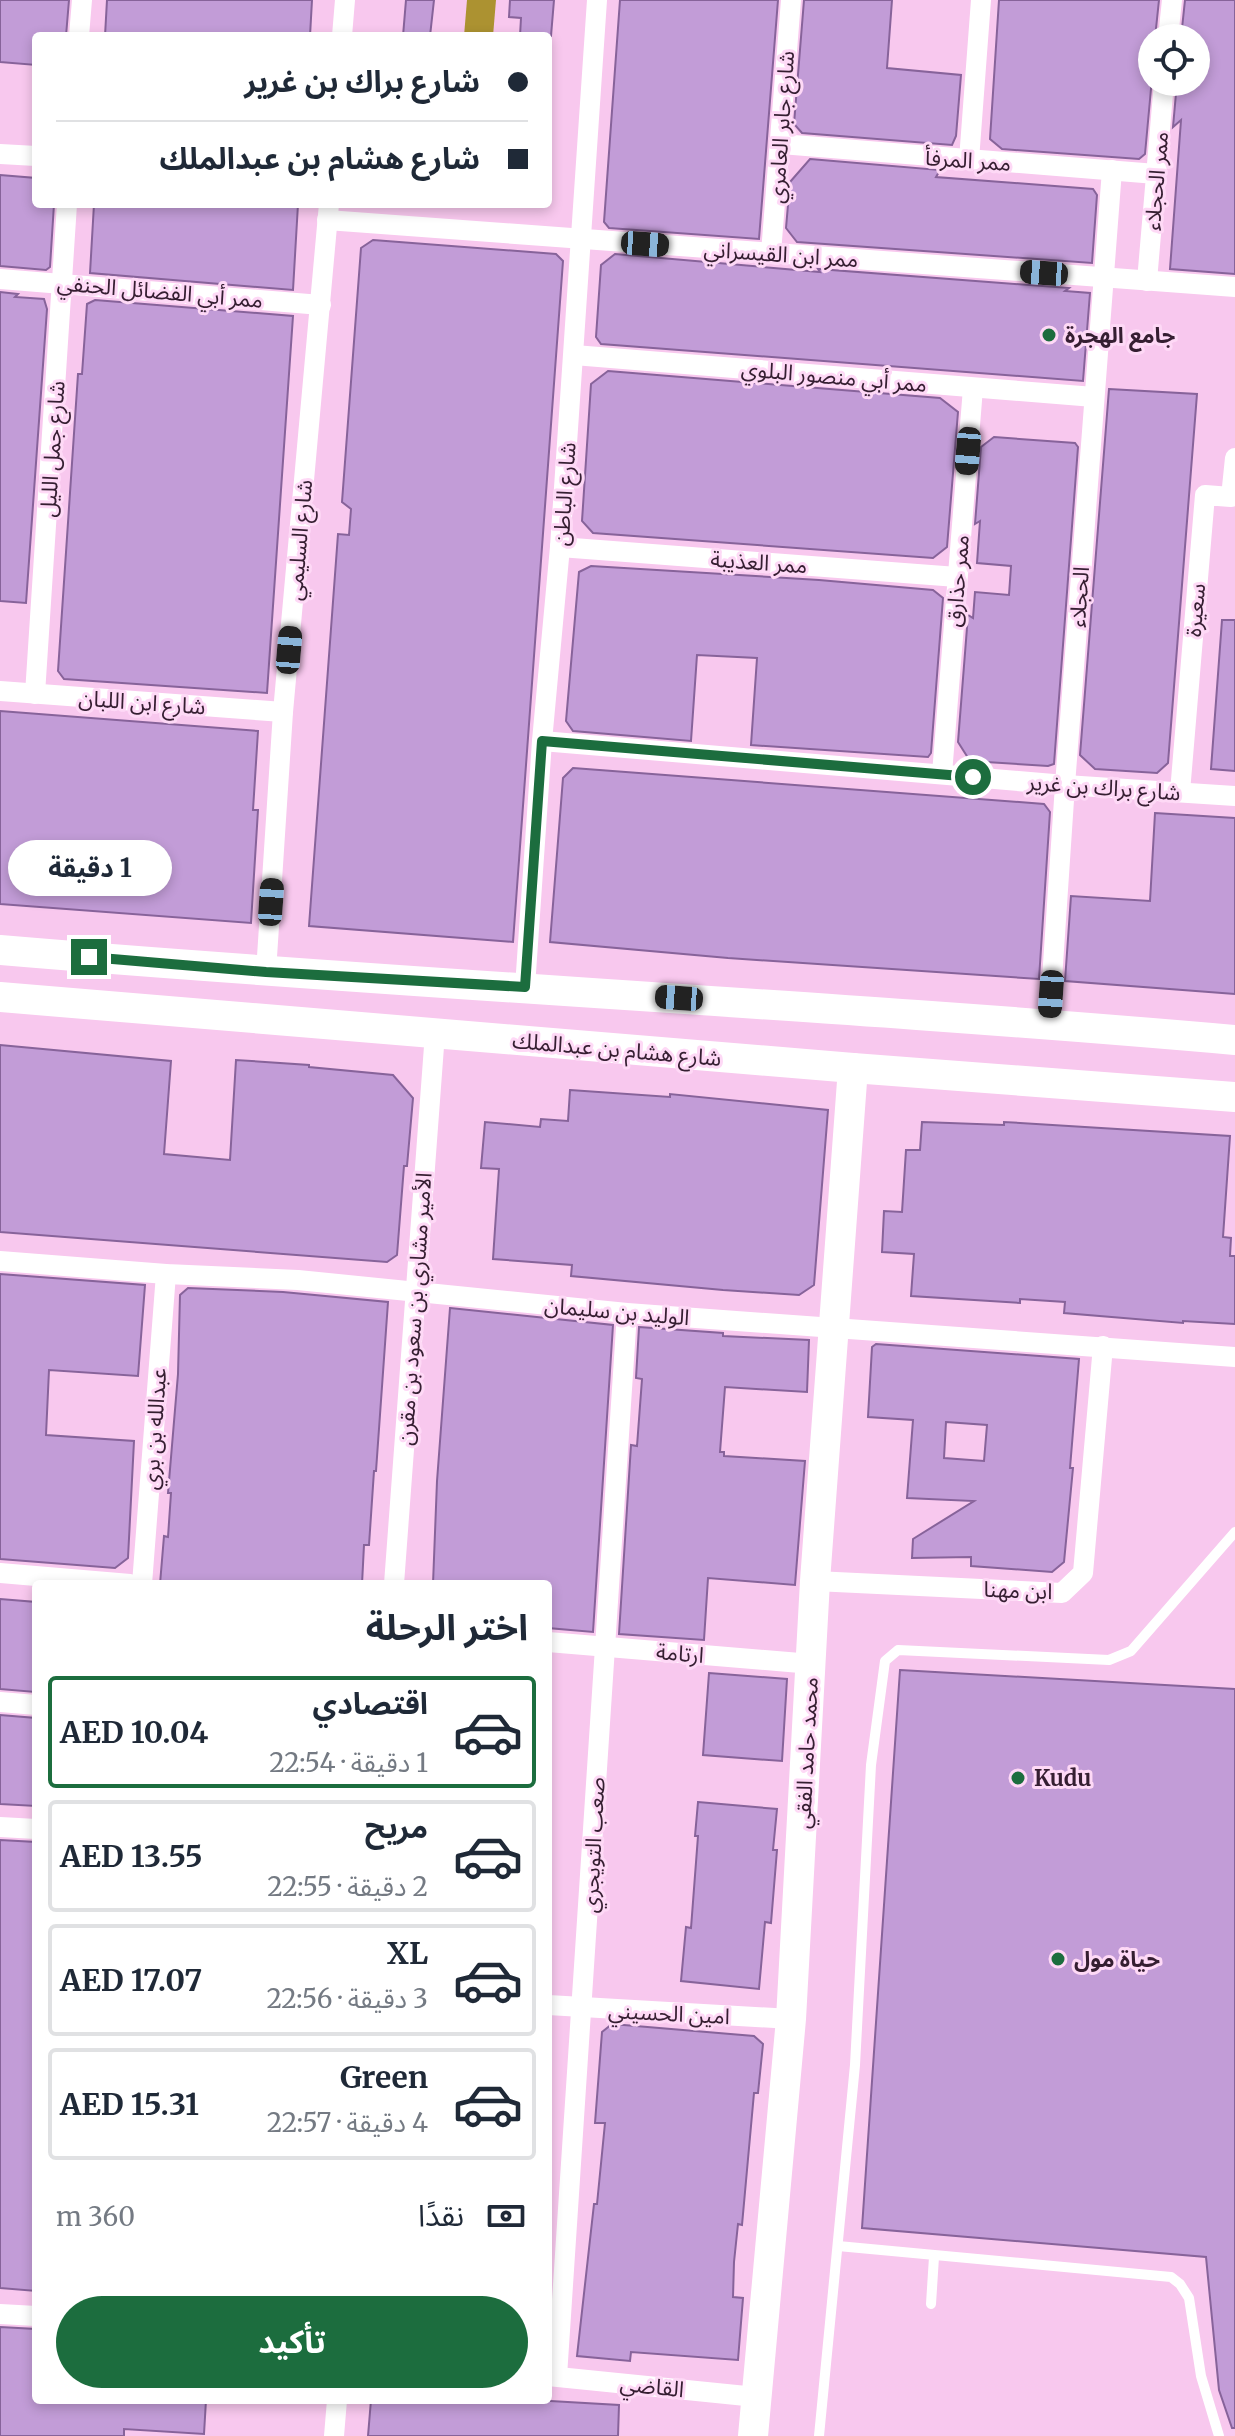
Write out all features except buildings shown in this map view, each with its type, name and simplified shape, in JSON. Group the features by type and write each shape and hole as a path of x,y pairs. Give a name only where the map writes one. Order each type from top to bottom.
{"street":[{"path":"79,32 82,0"},
{"path":"342,32 345,0"},
{"name":"شارع الباطن","path":"525,987 542,741 560,547 597,0"},
{"name":"شارع جابر العامري","path":"771,253 791,0"},
{"path":"969,160 981,0"},
{"path":"1169,24 1172,0"},
{"name":"ممر الحجلاء","path":"1147,281 1163,96"},
{"name":"ممر المرفأ","path":"781,144 1156,174"},
{"path":"0,154 32,156"},
{"name":"الحجلاء","path":"1049,1024 1112,170"},
{"name":"شارع جمل الليل","path":"35,694 67,208"},
{"name":"ممر ابن القيسراني","path":"328,212 582,239 1235,287"},
{"name":"شارع السليمي","path":"266,972 283,712 328,212"},
{"name":"ممر أبي الفضائل الحنفي","path":"0,279 321,305"},
{"name":"ممر أبي منصور البلوي","path":"574,355 1094,397"},
{"name":"ممر حذارق","path":"942,774 973,388"},
{"name":"سعيرة","path":"1180,792 1205,495 1233,498 1235,458"},
{"name":"ممر العذيبة","path":"560,547 957,577"},
{"name":"شارع ابن اللبان","path":"0,691 283,712"},
{"name":"شارع براك بن غرير","path":"542,741 1065,785 1235,796"},
{"path":"0,950 266,972 525,987 1235,1040"},
{"name":"شارع هشام بن عبدالملك","path":"0,997 1235,1097"},
{"name":"الأمير مشاري بن سعود بن مقرن","path":"394,1580 435,1033"},
{"name":"محمد حامد الفقي","path":"753,2436 791,2019 815,1581 853,1068"},
{"name":"الوليد بن سليمان","path":"0,1261 166,1274 298,1280 627,1313 1235,1357"},
{"name":"عبدالله بن بري","path":"142,1580 166,1274"},
{"name":"صعب التويجري","path":"552,2376 583,2008 627,1313"},
{"name":"ابن مهنا","path":"815,1581 1062,1593 1083,1573 1103,1346"},
{"path":"0,1573 83,1580"},
{"name":"ارتامة","path":"552,1642 812,1664"},
{"path":"0,1702 32,1705"},
{"path":"0,1827 32,1829"},
{"name":"امين الحسيني","path":"552,2005 791,2019"},
{"path":"0,2314 32,2316"},
{"name":"القاضي","path":"552,2376 756,2397"},
{"path":"334,2436 337,2404"}],"lane":[{"path":"819,2436 855,2065 871,1765 885,1661 898,1650 1109,1660 1131,1651 1235,1532"},
{"path":"838,2246 1171,2277 1189,2298 1201,2376 1219,2436"},
{"path":"931,2304 934,2257"}],"shaded area":[{"path":"467,0 496,0 493,32 464,32"}],"place":[{"name":"جامع الهجرة","path":"1049,335"},
{"name":"Kudu","path":"1018,1778"},
{"name":"حياة مول","path":"1058,1959"}],"route":[{"path":"89,957 266,972 525,987 542,741 973,777"}]}
